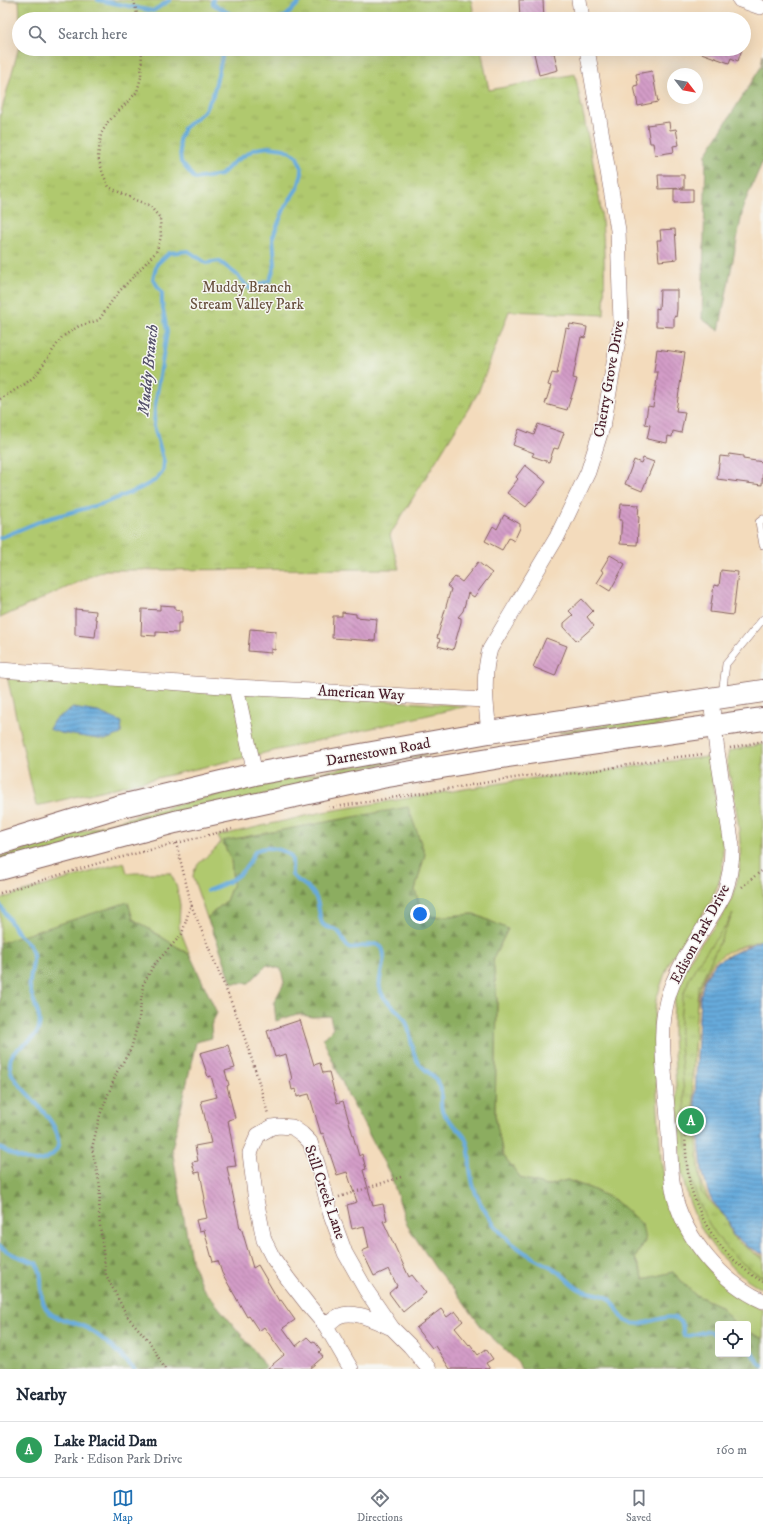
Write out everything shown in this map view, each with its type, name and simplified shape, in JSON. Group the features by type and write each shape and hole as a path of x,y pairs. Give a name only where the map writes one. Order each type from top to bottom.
{"main road":[{"name":"Darnestown Road","path":"0,843 117,806 255,774 488,732 763,691"},
{"name":"Darnestown Road","path":"0,869 175,822 382,777 501,757 763,719"}],"street":[{"path":"579,0 581,12"},
{"path":"740,0 760,7"},
{"name":"Cherry Grove Drive","path":"488,732 485,700 486,665 490,650 557,537 588,472 604,421 621,323 618,230 588,56"},
{"name":"American Way","path":"0,670 236,687 485,700"},
{"path":"236,687 255,774"},
{"name":"Edison Park Drive","path":"716,698 715,727 717,751 732,846 732,858 724,894 681,965 673,982 664,1012 664,1049 671,1174 675,1198 682,1217 707,1257 721,1272 740,1287 763,1301"},
{"name":"Still Creek Lane","path":"351,1369 326,1326 288,1279 273,1258 264,1240 255,1194 250,1153 258,1135 263,1131 279,1126 292,1127 310,1142 345,1253 366,1290 392,1328 410,1346 429,1369"},
{"path":"326,1326 338,1316 349,1314 360,1316 392,1328"}],"lane":[{"path":"763,520 760,522 763,545"},
{"path":"716,698 726,664 763,619"}],"path":[{"path":"134,0 137,12"},
{"path":"0,399 25,384 36,375 62,337 79,326 99,320 116,296 156,252 161,237 160,218 149,204 135,200 110,187 103,174 98,157 100,134 108,122 137,92 141,77 142,56"},
{"path":"325,809 534,775 580,773 669,758 705,754 763,741"},
{"path":"0,893 100,863 233,829"},
{"path":"165,1369 150,1341 127,1316 106,1275 99,1217 100,1186 92,1148 103,1108 117,1072 131,1049 139,1019 143,985 153,966 182,934 191,904 177,843"},
{"path":"739,891 743,885 763,870"},
{"path":"684,1119 690,1182 697,1206 721,1247 734,1262 749,1274 763,1282"},
{"path":"328,1202 401,1177"}],"green space":[{"path":"19,0 471,0 474,12 20,12"},
{"path":"763,54 763,161 744,204 719,331 702,319 706,154 761,67"},
{"name":"Muddy Branch Stream Valley Park","path":"17,56 482,56 489,90 575,74 595,171 602,217 604,315 509,311 478,393 390,535 399,569 105,570 0,618 0,116"},
{"path":"7,676 467,706 36,806"},
{"path":"665,715 684,715 686,718 642,729 624,726 559,732"},
{"path":"763,744 763,939 728,952 716,960 708,971 698,997 693,1078 702,1185 732,1235 742,1245 754,1253 763,1256 763,1289 746,1279 731,1267 718,1253 707,1239 691,1206 681,1168 673,1013 678,983 681,976 694,953 726,910 736,885 739,870 740,839 736,807 727,761 729,751"},
{"path":"458,748 352,771 0,869 0,857 110,823 184,803 296,777"},
{"path":"708,757 711,767 723,845 722,871 718,885 708,906 671,959 656,1000 654,1021 655,1059 661,1160 666,1188 711,1272 730,1290 763,1310 763,1339 751,1333 751,1321 732,1321 720,1306 694,1294 673,1272 644,1279 635,1258 645,1241 616,1201 592,1189 567,1180 546,1186 521,1178 503,1155 495,1115 497,1001 493,959 508,929 474,914 433,917 420,907 415,890 425,854 222,841 231,859 233,883 226,901 207,918 193,878 196,867 199,863 220,843 218,836 323,812 514,781 543,777 582,775 662,762"},
{"path":"408,807 425,854 415,890 420,906 433,917 474,914 508,929 493,959 497,1001 495,1115 503,1155 521,1178 546,1186 567,1180 592,1189 616,1201 642,1224 645,1241 635,1258 644,1279 673,1272 694,1294 720,1306 732,1321 715,1321 715,1357 751,1357 751,1333 763,1339 763,1369 521,1369 518,1362 483,1329 463,1301 436,1269 407,1225 391,1176 348,1095 323,1039 333,1029 330,1016 312,1017 297,1014 276,1021 274,1002 284,983 281,969 267,965 249,983 232,983 207,918 226,901 233,883 231,859 222,841"},
{"path":"124,862 127,873 171,873 177,888 180,905 179,927 190,955 133,919 0,943 0,899"},
{"path":"128,902 133,919 190,955 217,1013 211,1025 212,1038 196,1042 172,1149 191,1259 202,1287 256,1353 266,1369 0,1369 0,943"},
{"path":"733,914 698,988 692,1079 701,1192 727,1219 733,1238 763,1259 763,1277 749,1268 725,1246 707,1220 700,1205 691,1174 687,1140 680,1036 682,1001 689,979 694,970"}],"sand":[{"path":"750,945 716,962 704,981 700,998 695,1097 702,1170 712,1201 728,1220 727,1222 715,1210 708,1198 702,1185 699,1167 692,1093 696,1011 701,985 714,961 727,952"},
{"path":"732,1235 748,1247 763,1254 763,1256 746,1248"}],"water":[{"path":"73,708 98,712 122,722 121,734 105,740 60,733 49,729 54,720"},
{"path":"763,939 763,1254 748,1247 733,1235 728,1220 712,1201 708,1192 702,1170 695,1097 700,998 704,981 716,962"}],"building":[{"path":"519,0 543,0 544,12 520,12"},
{"path":"535,56 555,56 558,70 539,75"},
{"path":"710,56 740,56 738,61 731,58 729,63"},
{"path":"652,71 658,102 638,106 634,86 638,85 636,74"},
{"path":"669,122 670,130 676,129 679,145 673,146 674,152 655,155 653,143 650,143 647,125"},
{"path":"658,175 684,175 684,188 659,189"},
{"path":"674,189 693,189 693,202 674,203"},
{"path":"675,229 677,259 659,261 657,240 661,240 660,230"},
{"path":"660,290 677,290 677,309 676,317 674,316 674,327 656,326 656,308 659,309"},
{"path":"570,324 587,327 585,338 581,337 573,378 577,379 567,410 545,404 551,386 548,385 552,373 557,374 566,328 569,329"},
{"path":"657,349 685,353 676,411 685,412 681,433 673,431 672,437 668,436 667,443 647,439 650,425 645,424 648,406 653,407 658,372 654,372"},
{"path":"538,424 564,433 558,449 554,448 549,462 532,456 534,453 513,445 519,429 534,435"},
{"path":"729,454 743,456 743,459 763,462 762,485 717,479 720,456 729,457"},
{"path":"643,458 654,462 642,491 625,484 634,460 641,463"},
{"path":"525,465 546,482 526,507 507,493 518,479 516,477"},
{"path":"621,504 639,505 637,545 620,544 622,520 619,520"},
{"path":"504,515 520,524 520,528 514,541 509,538 502,550 485,541 493,526 497,529"},
{"path":"610,555 625,564 610,591 597,583 604,572 601,570"},
{"path":"478,562 492,573 474,597 468,593 463,611 458,617 461,618 461,622 453,650 438,646 440,639 437,638 451,589 447,586 455,577 462,582"},
{"path":"721,570 738,572 733,615 710,612 714,585 719,586"},
{"path":"582,599 593,611 587,617 594,626 577,641 564,627 564,623 573,615 569,611"},
{"path":"160,605 175,606 175,610 182,611 182,623 178,623 178,633 156,632 156,636 141,635 142,609 160,610"},
{"path":"75,609 96,611 95,619 97,620 95,637 75,635"},
{"path":"342,612 356,614 356,617 377,619 375,641 332,638 333,616 342,616"},
{"path":"250,629 276,631 275,650 271,649 271,653 248,651"},
{"path":"546,638 567,646 555,676 533,667"},
{"path":"300,1020 314,1065 320,1063 323,1073 329,1072 337,1103 343,1101 359,1156 362,1154 366,1169 363,1170 373,1206 383,1204 387,1220 383,1221 409,1277 412,1275 426,1293 403,1312 389,1293 397,1286 389,1269 374,1276 362,1251 369,1248 364,1226 352,1229 347,1205 357,1202 347,1172 337,1175 323,1133 321,1134 309,1094 297,1097 296,1089 292,1090 290,1080 292,1079 286,1054 275,1057 267,1031"},
{"path":"228,1045 235,1068 225,1071 235,1118 228,1120 236,1166 227,1167 240,1228 241,1227 253,1268 258,1265 279,1301 281,1300 295,1320 283,1328 296,1346 307,1337 312,1342 314,1341 321,1350 319,1352 323,1357 309,1369 267,1369 284,1355 264,1327 259,1331 249,1316 247,1317 222,1273 218,1261 213,1262 204,1230 199,1231 196,1220 207,1218 203,1200 205,1199 200,1172 195,1173 192,1162 198,1161 195,1146 211,1143 201,1101 217,1097 211,1076 208,1077 200,1053"},
{"path":"441,1309 447,1317 455,1311 463,1321 455,1328 478,1355 486,1349 493,1359 486,1363 490,1369 450,1369 435,1346 432,1348 416,1328"}],"waterway":[{"path":"98,0 153,11 170,0"},
{"path":"213,0 213,4 227,12"},
{"name":"Muddy Branch","path":"290,12 302,0"},
{"name":"Muddy Branch","path":"0,538 43,520 105,503 139,489 156,480 163,471 164,462 154,426 155,406 167,332 162,303 162,293 153,279 157,264 169,253 188,251 206,263 219,261 236,274 250,289 270,280 275,264 273,236 285,207 298,187 302,173 301,166 296,155 284,149 269,147 255,149 234,162 221,175 195,179 181,162 179,140 184,128 204,111 213,95 222,56"},
{"path":"207,891 228,882 242,872 256,851 260,849 275,849 288,854 292,861 292,875 307,887 317,899 323,925 338,931 348,947 352,948 375,944 382,948 384,957 379,984 382,994 404,1017 408,1027 415,1057 423,1068 433,1076 440,1086 441,1107 444,1114 461,1132 466,1140 468,1145 470,1170 476,1194 482,1207 495,1226 506,1238 520,1249 562,1274 579,1289 586,1292 603,1295 610,1299 622,1317 628,1322 641,1324 669,1317 680,1321 684,1336 704,1332 715,1334"},
{"name":"Muddy Branch","path":"0,905 15,930 29,944 32,951 33,962 30,988 38,1011 40,1023 39,1029 33,1038 13,1055 10,1065 11,1070 17,1082 44,1112 52,1124 57,1135 58,1145 51,1156 39,1161 20,1158 0,1148"},
{"name":"Muddy Branch","path":"0,1247 14,1255 36,1263 40,1271 43,1302 48,1311 56,1317 94,1332 112,1347 134,1369"},
{"path":"751,1352 763,1366"}],"place":[{"name":"Lake Placid Dam","path":"691,1121"}]}
